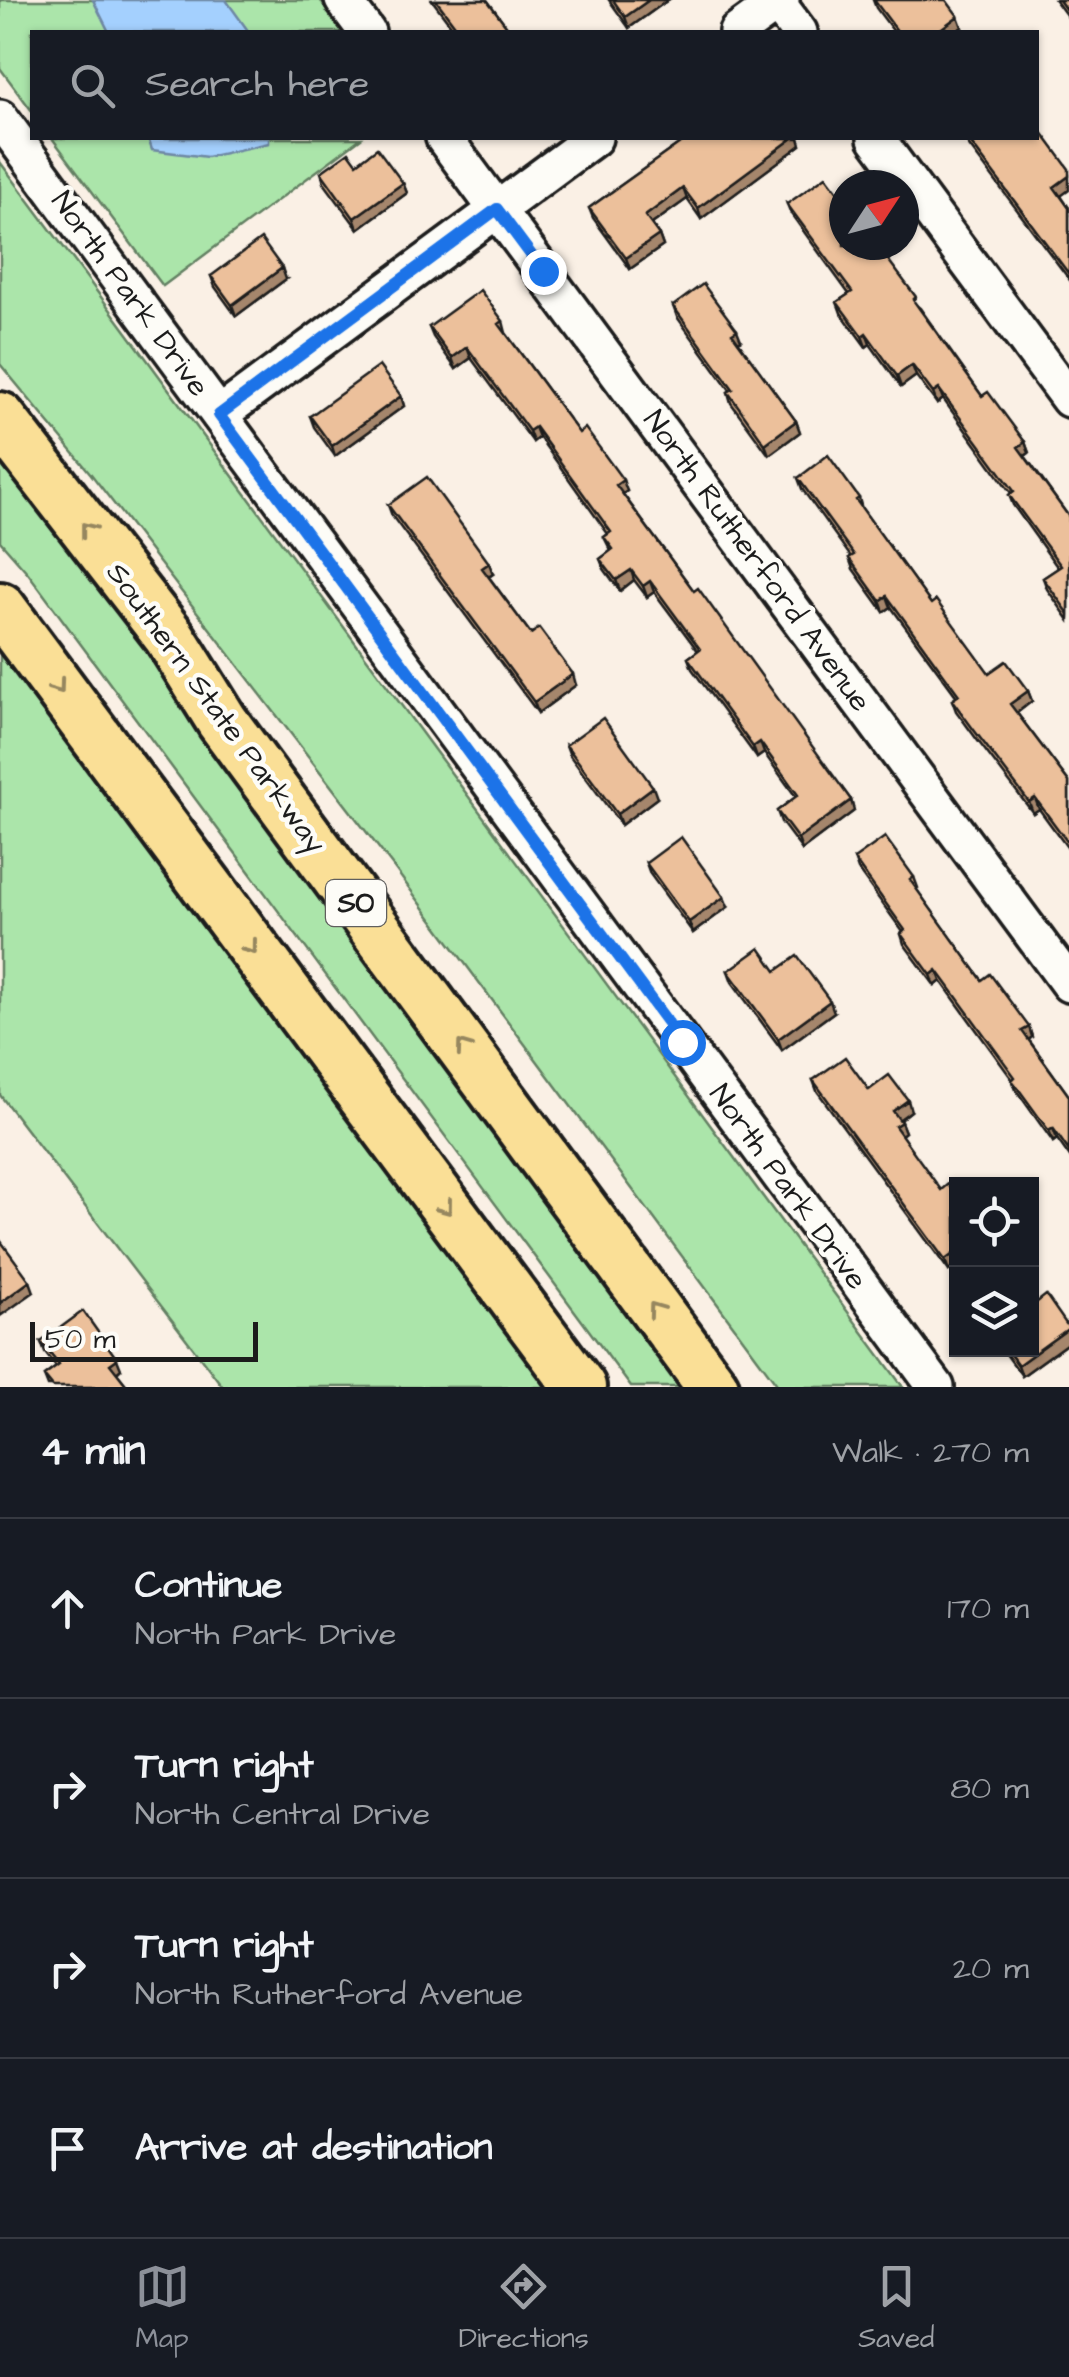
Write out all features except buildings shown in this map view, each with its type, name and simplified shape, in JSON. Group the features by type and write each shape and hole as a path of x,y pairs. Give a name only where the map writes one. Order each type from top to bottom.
{"highway":[{"name":"Southern State Parkway","path":"0,418 170,636 222,721 713,1387"},
{"path":"0,608 580,1387"}],"street":[{"path":"343,0 366,30"},
{"path":"740,30 778,1 797,30"},
{"name":"North Park Drive","path":"0,118 936,1387"},
{"name":"North Rutherford Avenue","path":"445,140 1069,984"},
{"path":"219,415 591,140"},
{"path":"877,140 1069,399"}],"green space":[{"path":"0,0 320,0 342,30 30,30 30,108 0,68"},
{"path":"54,140 358,140 163,286"},
{"path":"0,162 903,1387 779,1387 395,869 91,474 0,364"},
{"path":"0,456 74,545 692,1387 631,1387 28,573 0,541"},
{"path":"0,651 334,1095 546,1387 223,1387 0,1095"}],"water":[{"path":"93,0 226,0 248,30 108,30"},
{"path":"149,140 269,140 207,157 152,150"}],"route":[{"path":"543,271 497,209 219,415 682,1042"}]}
